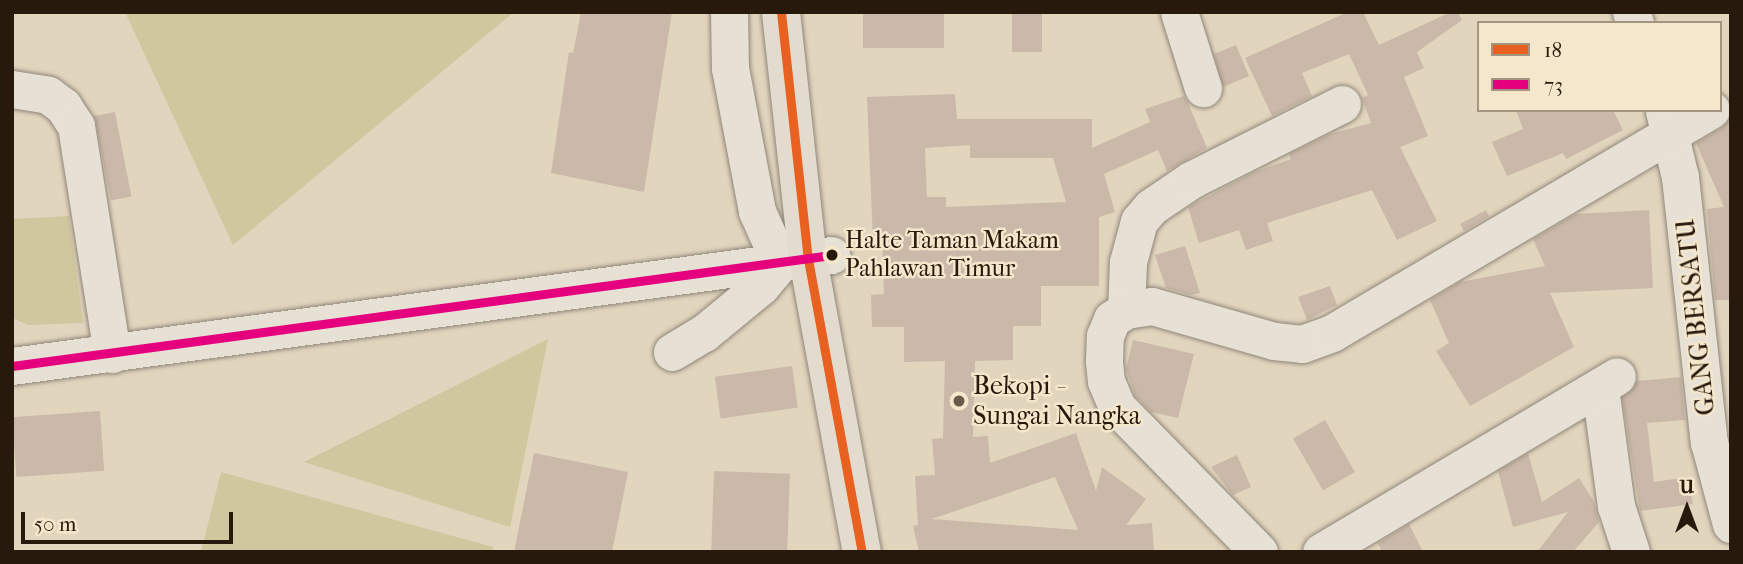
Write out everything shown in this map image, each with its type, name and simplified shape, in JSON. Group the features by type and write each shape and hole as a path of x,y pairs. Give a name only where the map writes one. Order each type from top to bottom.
{"highway":[{"path":"780,12 807,259 862,552"},
{"path":"807,12 807,259 887,552"}],"street":[{"path":"729,12 730,68 755,198 807,259"},
{"path":"1179,12 1203,88"},
{"path":"12,89 48,95 63,106 76,126 112,354"},
{"path":"1126,310 1128,262 1139,221 1150,207 1191,180 1342,104"},
{"path":"1259,552 1111,396 1104,360 1105,336 1112,319 1126,310 1152,306 1274,341 1302,344 1332,334 1667,121 1703,112"},
{"name":"GANG BERSATU","path":"1667,121 1680,177 1709,442 1731,524"},
{"path":"672,352 714,325 761,286 807,259"},
{"path":"12,366 807,259"},
{"path":"1321,552 1609,382 1616,506 1631,552"}],"shaded area":[{"path":"125,12 514,12 233,245"},
{"path":"69,216 83,323 28,325 12,318 12,219"},
{"path":"548,339 510,527 304,462"},
{"path":"221,472 493,547 492,552 201,552"}],"building":[{"path":"581,12 672,12 644,192 551,173 569,52 573,53"},
{"path":"863,12 944,12 944,48 863,48"},
{"path":"1012,12 1042,12 1042,52 1012,52"},
{"path":"1348,12 1363,12 1379,45 1451,12 1458,12 1462,20 1417,52 1424,68 1404,77 1428,136 1400,147 1437,221 1397,240 1372,190 1267,223 1273,241 1246,250 1239,230 1199,243 1188,207 1254,172 1291,159 1289,154 1330,134 1371,123 1362,98 1368,95 1349,54 1302,73 1312,96 1272,116 1245,58"},
{"path":"1236,45 1249,76 1223,87 1214,54"},
{"path":"955,94 957,119 1092,119 1092,148 1150,122 1145,109 1184,96 1207,148 1167,171 1158,150 1104,174 1115,212 1099,217 1099,286 1041,286 1041,326 1013,326 1013,360 975,361 973,437 988,436 990,463 1076,433 1096,491 1102,467 1146,499 1126,525 1152,523 1154,552 919,552 913,526 918,525 915,476 935,475 932,439 943,438 945,361 904,362 904,327 872,327 871,295 884,294 882,241 873,241 867,97","holes":["970,145 970,158 1053,158 1066,202 946,207 946,197 927,197 925,148","1055,477 1078,530 932,519"]},
{"path":"115,112 131,196 111,200 94,116"},
{"path":"1517,112 1614,112 1623,130 1566,159 1563,153 1507,176 1492,142 1523,129"},
{"path":"1731,115 1731,300 1715,300 1707,209 1724,207 1696,143 1722,128"},
{"path":"1486,210 1489,216 1464,231 1460,224"},
{"path":"1649,210 1653,288 1550,293 1574,347 1470,406 1436,351 1449,343 1430,300 1460,282 1545,266 1533,239 1576,214"},
{"path":"1185,246 1200,293 1191,295 1166,288 1155,255"},
{"path":"1330,286 1337,305 1307,320 1298,297"},
{"path":"1133,340 1194,354 1178,418 1151,412 1135,395 1126,369"},
{"path":"792,366 798,408 721,418 715,377"},
{"path":"1681,377 1685,420 1647,423 1654,482 1688,477 1693,504 1640,511 1622,397 1637,381"},
{"path":"100,411 104,471 16,477 12,417"},
{"path":"1325,420 1355,472 1323,490 1293,438"},
{"path":"534,453 628,472 612,552 514,552"},
{"path":"1528,453 1542,502 1579,478 1594,502 1599,522 1573,552 1537,552 1568,512 1513,527 1498,471"},
{"path":"1237,455 1251,487 1233,495 1211,467"},
{"path":"714,471 790,474 787,552 711,552"},
{"path":"1409,524 1423,552 1382,552 1378,543"}],"transit line":[{"name":"18","path":"781,12 808,259 862,552"},
{"name":"73","path":"12,366 832,255"}],"place":[{"name":"Halte Taman Makam Pahlawan Timur","path":"832,255"},
{"name":"Bekopi - Sungai Nangka","path":"959,401"}]}
